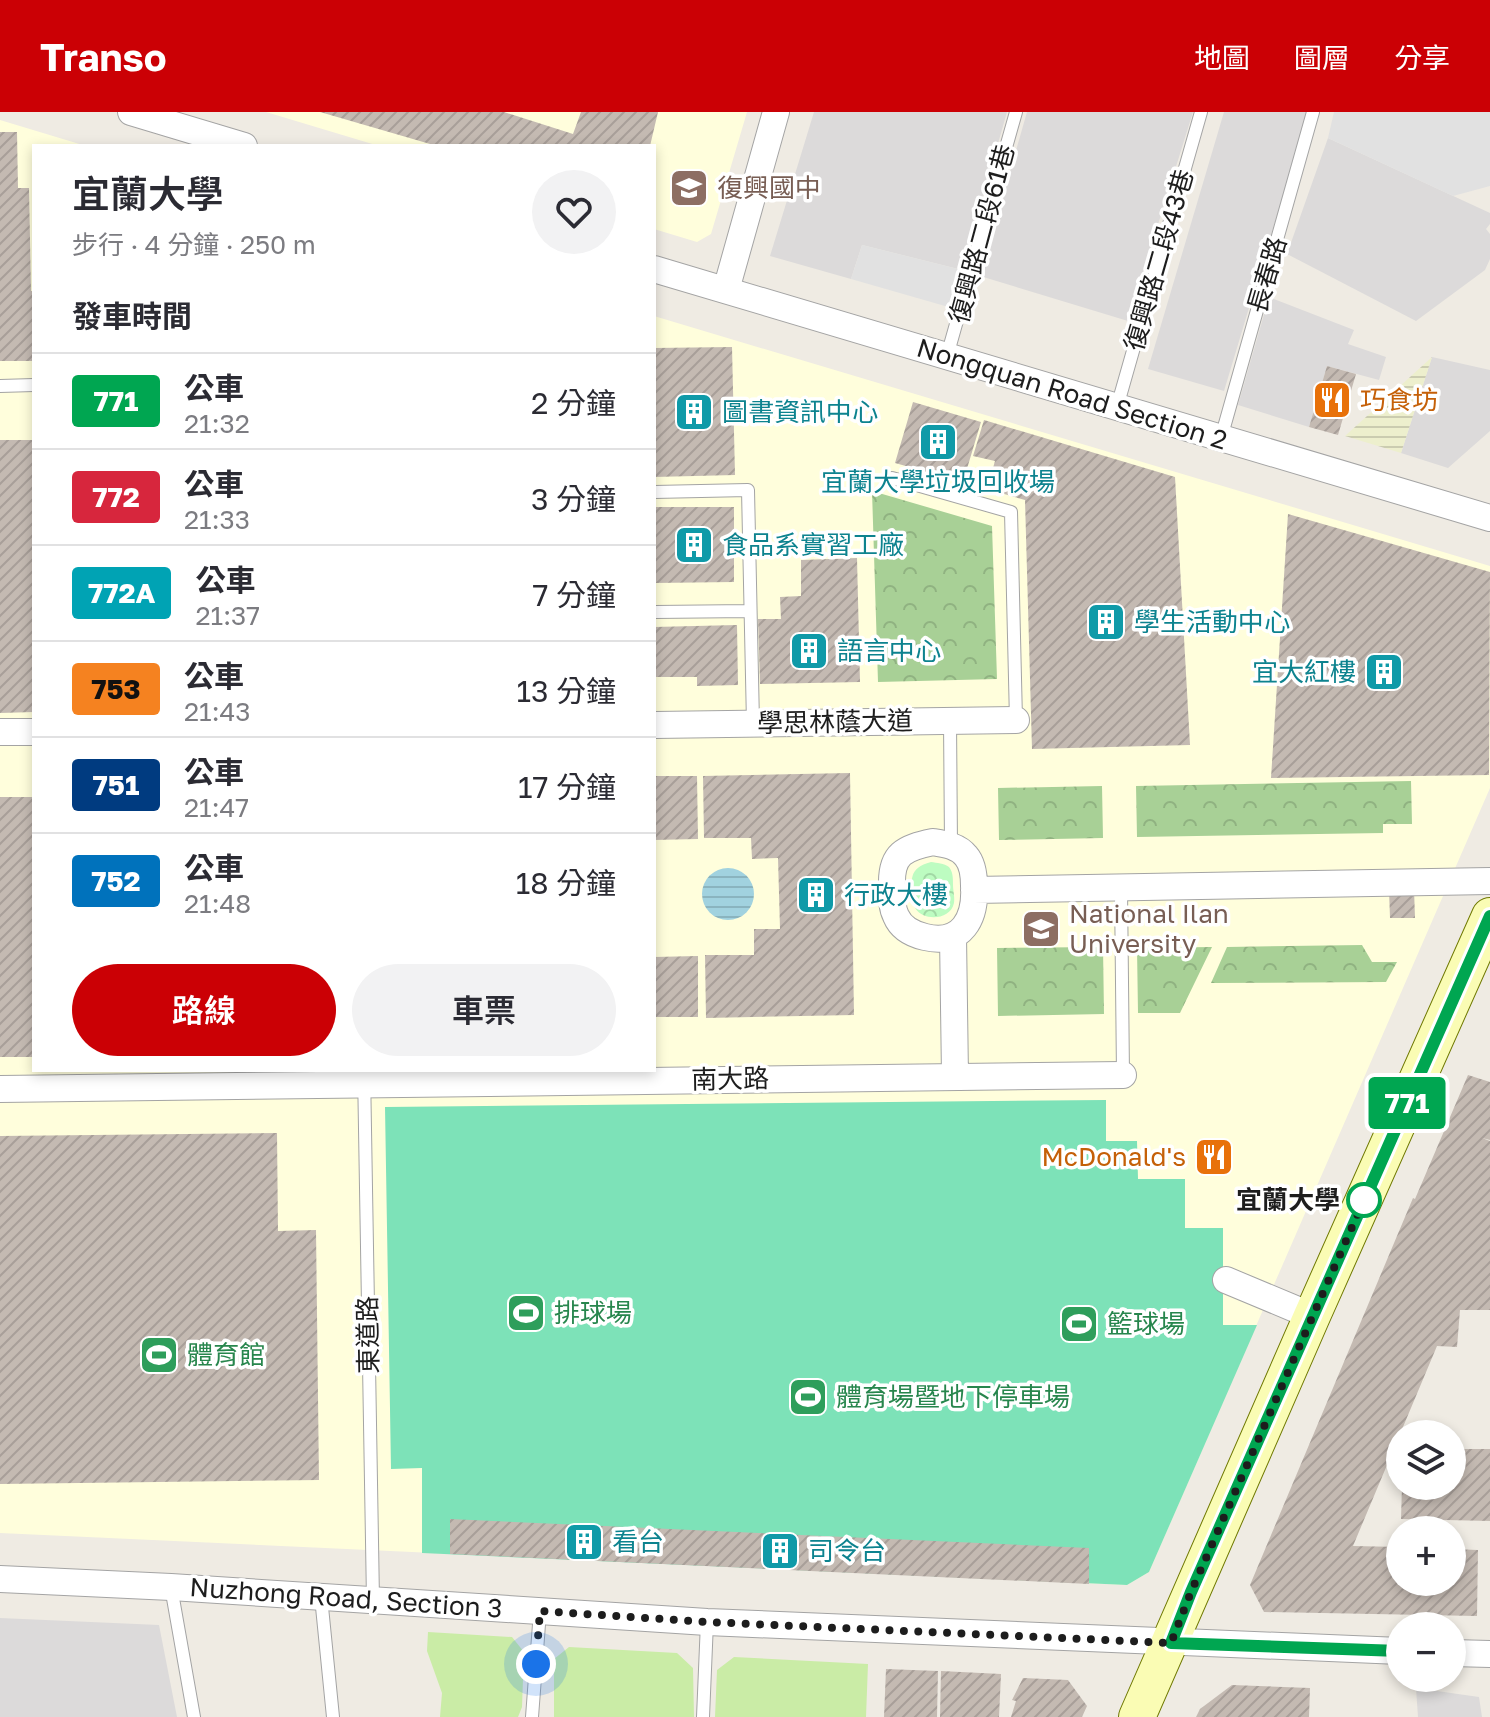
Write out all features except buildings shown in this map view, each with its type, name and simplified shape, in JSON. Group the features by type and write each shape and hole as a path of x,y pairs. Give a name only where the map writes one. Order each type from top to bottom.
{"street":[{"path":"131,112 237,144"},
{"path":"726,290 776,112"},
{"name":"Nongquan Road Section 2","path":"656,270 1490,518"},
{"name":"學思林蔭大道","path":"656,725 1016,720"},
{"path":"0,732 32,732"},
{"path":"933,842 951,845 966,856 974,871 974,890 969,922 953,936 934,939 914,934 899,923 892,907 892,868 899,857 913,846 933,842"},
{"path":"974,890 1490,881"},
{"path":"1137,1717 1490,916"},
{"path":"953,936 955,1076"},
{"name":"南大路","path":"0,1089 190,1078 1123,1075"},
{"path":"1226,1280 1312,1316"},
{"name":"Nuzhong Road, Section 3","path":"0,1579 321,1596 707,1622 1386,1651"},
{"path":"1466,1653 1490,1654"}],"lane":[{"name":"復興路二段61巷","path":"947,356 1016,112"},
{"name":"復興路二段43巷","path":"1117,407 1201,112"},
{"name":"長春路","path":"1221,438 1313,112"},
{"path":"0,386 32,385"},
{"path":"892,478 1011,512 1016,720"},
{"path":"656,492 748,490 753,723"},
{"path":"656,612 750,611"},
{"path":"950,721 951,845"},
{"path":"1121,888 1123,1075"},
{"name":"東道路","path":"364,1077 373,1600"},
{"path":"171,1587 194,1717"},
{"path":"321,1596 333,1717"},
{"path":"532,1717 540,1611"},
{"path":"703,1717 707,1622"}],"shaded area":[{"name":"復興國中","path":"266,112 747,112 711,234 697,242 656,230 656,144 372,144"},
{"path":"814,112 1007,112 962,270 862,245 851,279 770,256"},
{"path":"1027,112 1193,112 1128,321 980,276"},
{"path":"1224,112 1308,112 1224,391 1148,369"},
{"path":"1334,112 1490,112 1490,186 1453,196 1328,138"},
{"name":"National Ilan University","path":"0,120 79,144 32,144 32,1072 656,1072 656,317 1490,566 1490,788 1149,1572 1127,1585 0,1533"},
{"path":"1328,138 1490,213 1490,224 1486,229 1490,234 1490,259 1485,270 1416,321 1287,254"},
{"path":"862,245 962,270 952,308 851,279"},
{"path":"1269,297 1354,330 1348,344 1386,357 1379,380 1327,366 1309,427 1238,405"},
{"path":"1432,357 1490,370 1490,431 1448,468 1401,453"},
{"path":"1432,357 1401,453 1345,436"},
{"path":"0,1618 159,1625 177,1717 0,1717"},
{"path":"1416,1692 1479,1697 1482,1717 1418,1717"}],"green space":[{"path":"872,491 992,526 997,679 878,682"},
{"path":"1411,781 1412,824 1383,824 1383,833 1137,837 1136,786"},
{"path":"1102,786 1103,838 999,840 998,788"},
{"path":"931,862 949,867 953,878 952,908 937,917 921,914 913,901 915,871"},
{"path":"1362,945 1372,962 1397,962 1386,982 1211,983 1227,947"},
{"path":"1103,947 1104,1014 998,1016 997,948"},
{"path":"1212,947 1180,1013 1138,1013 1137,948"},
{"name":"體育場暨地下停車場","path":"1106,1100 1106,1141 1137,1141 1138,1179 1185,1179 1185,1228 1223,1228 1223,1325 1257,1325 1149,1572 1127,1585 422,1553 422,1468 391,1469 385,1107"},
{"path":"428,1632 512,1637 524,1652 522,1707 518,1717 440,1717 442,1693 427,1651"},
{"path":"569,1647 677,1653 693,1668 694,1717 554,1717 554,1659"},
{"path":"734,1657 868,1664 866,1717 715,1717 717,1670"}],"water":[{"path":"728,868 746,876 754,894 746,912 728,920 710,912 702,894 710,876"}],"bus line":[{"name":"771","path":"1386,1651 1171,1643 1490,916"}],"place":[{"name":"復興國中","path":"689,188"},
{"name":"巧食坊","path":"1332,400"},
{"name":"圖書資訊中心","path":"694,412"},
{"name":"宜蘭大學垃圾回收場","path":"938,442"},
{"name":"食品系實習工廠","path":"694,545"},
{"name":"學生活動中心","path":"1106,622"},
{"name":"語言中心","path":"809,651"},
{"name":"宜大紅樓","path":"1384,672"},
{"name":"行政大樓","path":"816,895"},
{"name":"National Ilan University","path":"1041,929"},
{"name":"McDonald's","path":"1214,1157"},
{"name":"宜蘭大學","path":"1364,1200"},
{"name":"排球場","path":"526,1313"},
{"name":"籃球場","path":"1079,1324"},
{"name":"體育館","path":"159,1355"},
{"name":"體育場暨地下停車場","path":"808,1397"},
{"name":"看台","path":"584,1542"},
{"name":"司令台","path":"780,1551"}],"route":[{"path":"536,1664 540,1611 707,1622 1171,1643 1364,1200"}]}
